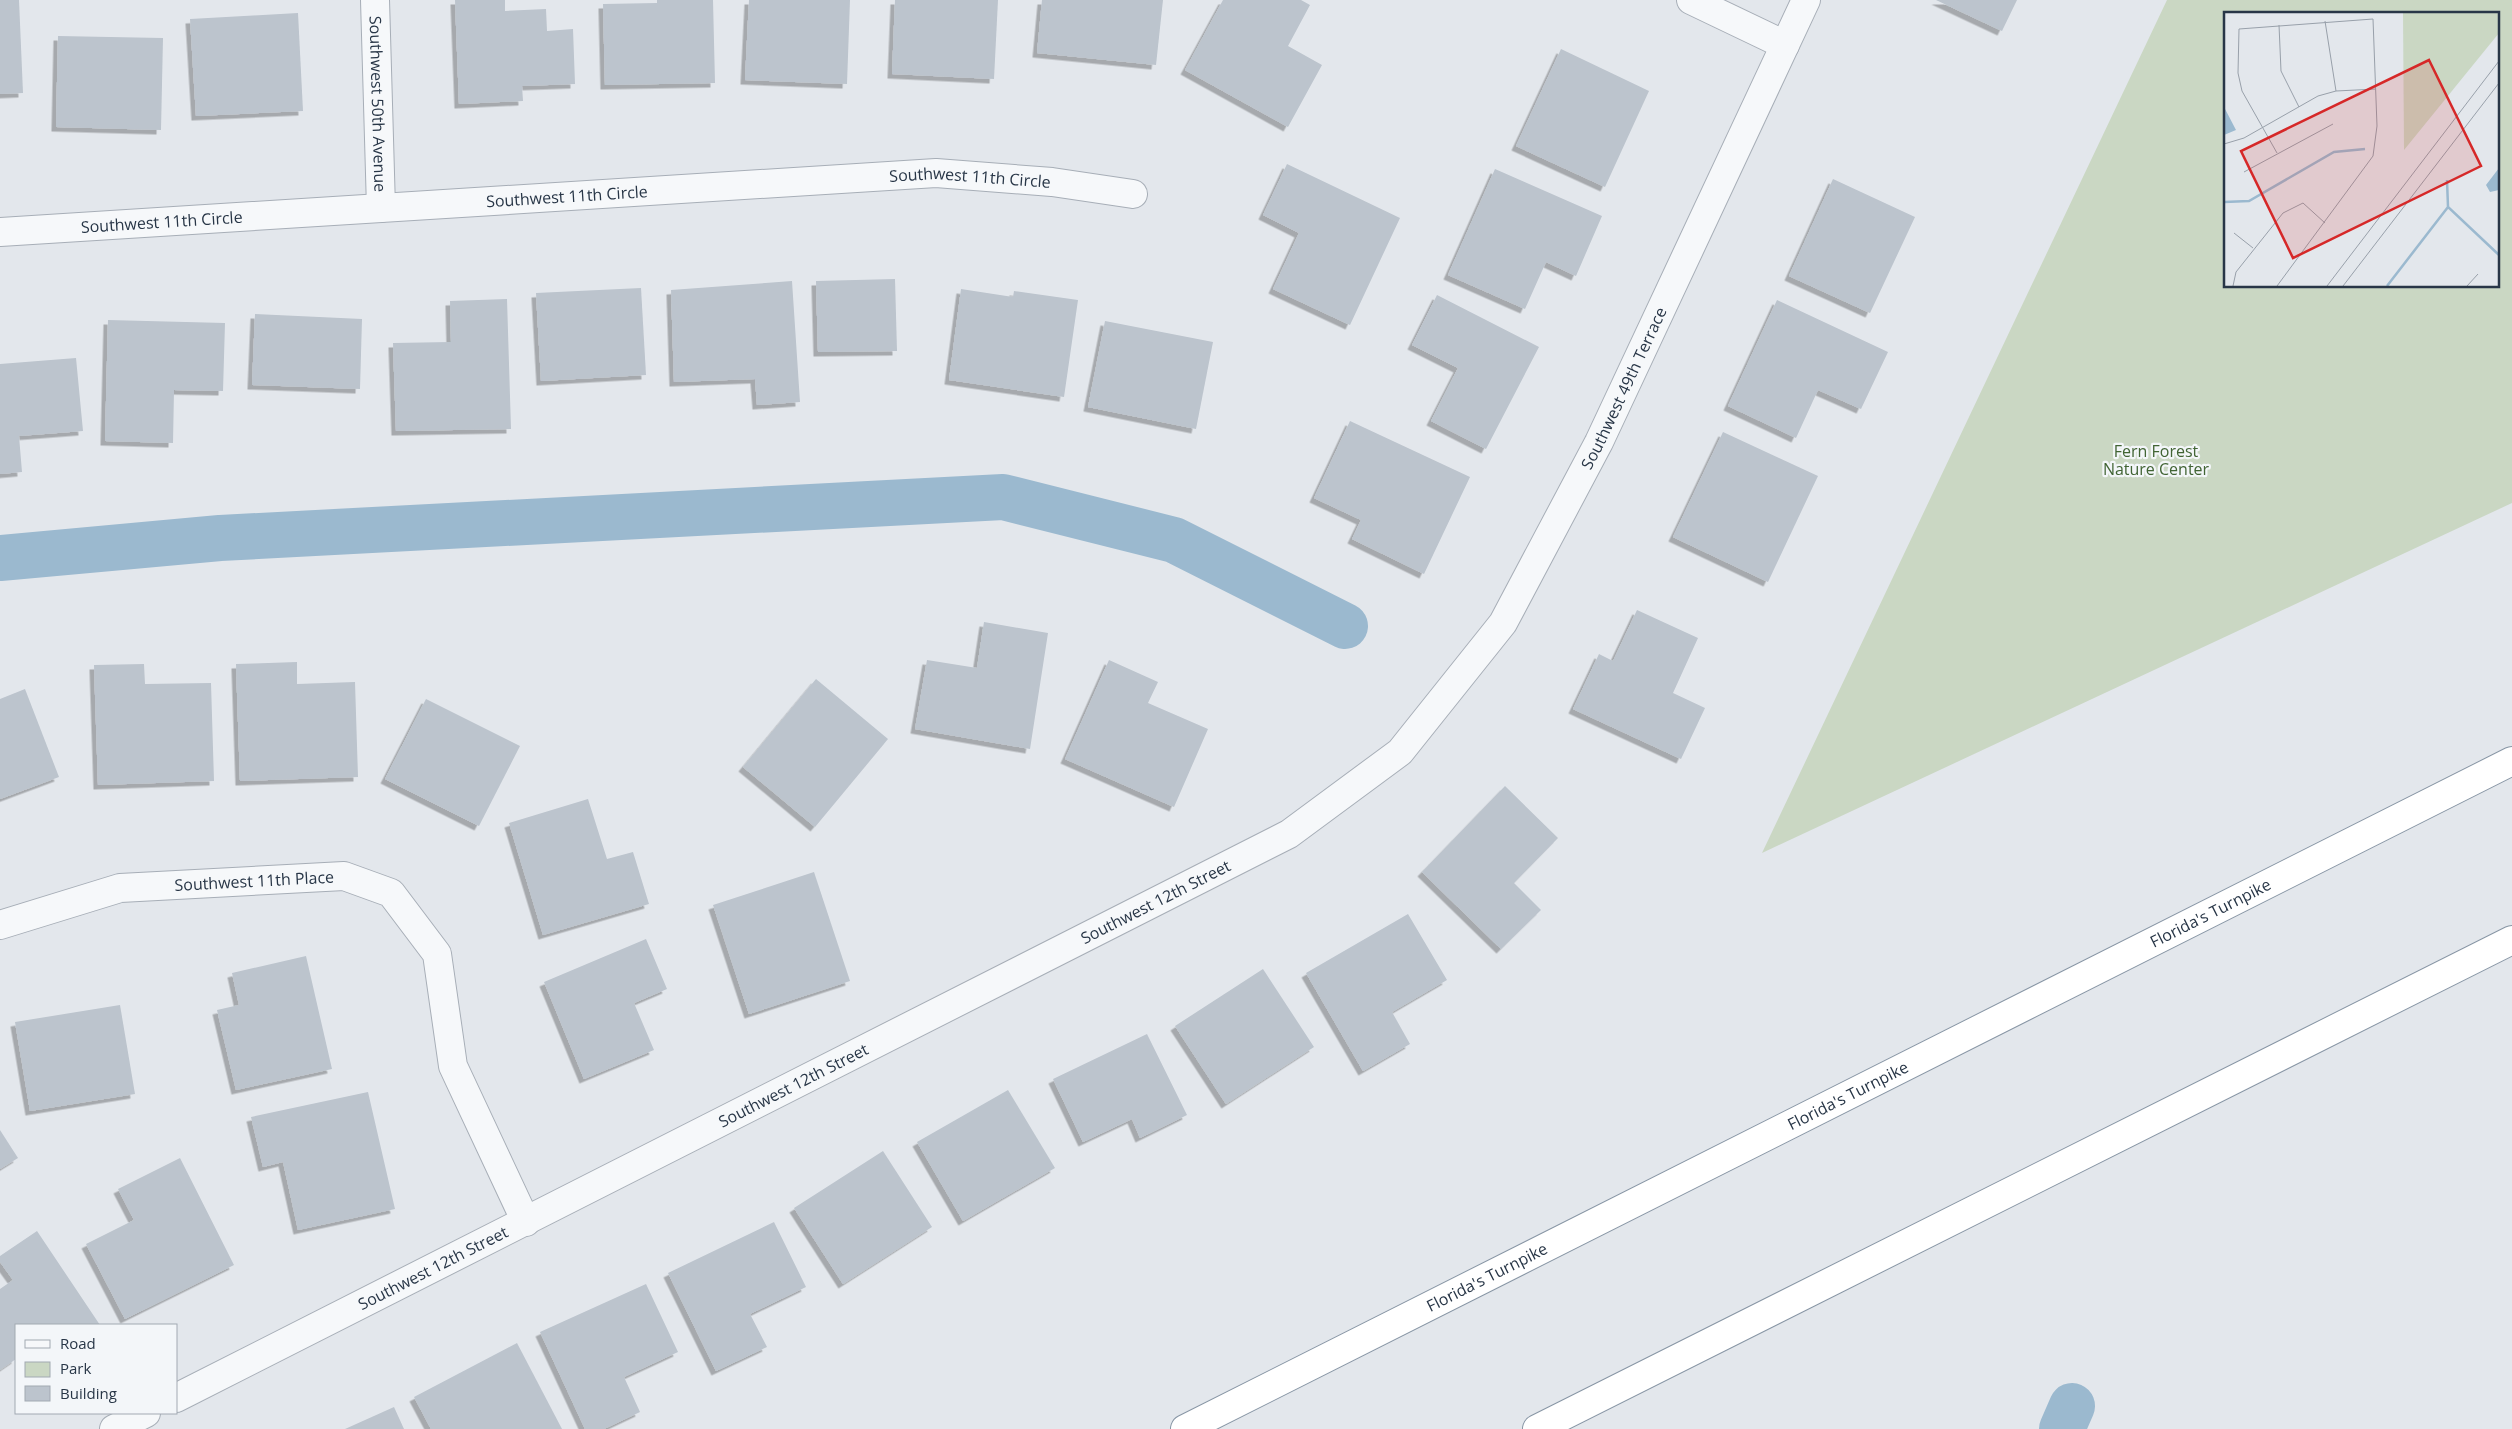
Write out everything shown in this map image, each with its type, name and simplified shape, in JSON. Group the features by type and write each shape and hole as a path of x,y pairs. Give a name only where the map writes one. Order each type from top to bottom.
{"highway":[{"name":"Florida's Turnpike","path":"1184,1429 2512,761"},
{"path":"1537,1429 2512,940"}],"street":[{"name":"Southwest 50th Avenue","path":"376,0 381,208"},
{"path":"1691,0 1785,45"},
{"name":"Southwest 49th Terrace","path":"1400,752 1503,624 1599,442 1806,0"},
{"name":"Southwest 11th Circle","path":"0,232 936,174 1052,182 1133,194"},
{"name":"Southwest 12th Street","path":"178,1397 1288,834 1400,752"},
{"name":"Southwest 11th Place","path":"0,926 120,888 344,876 391,893 437,954 454,1066 526,1222"},
{"path":"114,1429 144,1414"}],"green space":[{"name":"Fern Forest Nature Center","path":"2167,0 2512,0 2512,503 1762,853"}],"building":[{"path":"0,0 19,0 23,93 0,94"},
{"path":"455,0 505,0 505,11 546,9 547,31 573,29 575,84 522,86 523,101 459,104"},
{"path":"657,0 713,0 715,83 605,85 603,4 657,3"},
{"path":"749,0 850,0 847,84 745,80"},
{"path":"895,0 998,0 994,79 892,74"},
{"path":"1042,0 1163,0 1156,65 1037,53"},
{"path":"1223,0 1301,0 1310,5 1288,46 1322,65 1288,127 1185,70"},
{"path":"1936,0 2017,0 2002,31"},
{"path":"298,13 303,111 196,116 190,19"},
{"path":"58,36 163,38 161,130 56,127"},
{"path":"1561,49 1649,91 1605,187 1516,146"},
{"path":"1287,164 1400,218 1350,325 1273,289 1299,233 1263,215"},
{"path":"1495,169 1602,216 1576,276 1546,262 1525,309 1448,275"},
{"path":"1833,179 1915,217 1870,313 1789,276"},
{"path":"895,279 897,351 818,352 816,281"},
{"path":"792,281 800,402 757,405 755,379 674,382 671,290"},
{"path":"641,288 646,375 541,381 536,293"},
{"path":"961,289 1013,297 1014,291 1078,300 1064,397 949,380"},
{"path":"1437,295 1539,347 1486,449 1431,421 1458,368 1412,345"},
{"path":"507,299 511,429 396,431 393,343 451,342 450,301"},
{"path":"1777,300 1888,352 1861,409 1818,390 1796,438 1728,406"},
{"path":"255,314 362,319 360,389 252,385"},
{"path":"108,320 225,323 223,391 174,390 173,443 105,441"},
{"path":"1105,321 1213,342 1196,429 1088,407"},
{"path":"76,358 83,431 19,436 22,472 0,474 0,364"},
{"path":"1350,421 1470,477 1424,574 1352,539 1361,520 1314,498"},
{"path":"1723,432 1818,476 1768,582 1673,537"},
{"path":"1637,610 1698,638 1673,693 1705,708 1681,759 1573,709 1599,654 1613,661"},
{"path":"984,622 1048,633 1030,749 915,729 927,660 977,668"},
{"path":"1109,660 1158,682 1148,703 1208,729 1174,807 1065,759"},
{"path":"297,662 297,684 355,682 358,777 240,781 236,664"},
{"path":"144,664 145,684 211,683 214,781 98,785 94,665"},
{"path":"816,679 888,739 815,827 743,767"},
{"path":"25,689 59,777 0,799 0,699"},
{"path":"426,699 520,746 479,826 385,779"},
{"path":"1505,786 1558,838 1514,883 1541,910 1501,949 1422,872"},
{"path":"588,799 607,859 633,852 649,904 543,935 509,823"},
{"path":"814,872 850,981 749,1014 713,905"},
{"path":"1408,914 1447,980 1392,1012 1410,1044 1363,1071 1306,973"},
{"path":"646,939 667,989 634,1003 654,1050 584,1079 544,982"},
{"path":"306,956 332,1069 236,1090 217,1010 239,1005 232,973"},
{"path":"1263,969 1314,1047 1226,1104 1175,1026"},
{"path":"120,1005 135,1094 30,1111 15,1022"},
{"path":"1147,1034 1187,1115 1140,1138 1132,1119 1083,1142 1053,1079"},
{"path":"1008,1090 1055,1168 963,1221 917,1142"},
{"path":"368,1092 395,1209 298,1230 283,1162 263,1167 251,1117"},
{"path":"0,1130 18,1158 0,1169"},
{"path":"883,1151 932,1227 843,1284 794,1208"},
{"path":"180,1158 234,1265 125,1319 86,1244 134,1220 118,1189"},
{"path":"774,1222 806,1287 750,1314 767,1347 716,1371 668,1273"},
{"path":"37,1231 99,1324 15,1324 15,1360 0,1370 0,1289 13,1280 0,1262 0,1256"},
{"path":"646,1284 678,1352 624,1377 640,1412 604,1429 585,1429 540,1332"},
{"path":"517,1343 562,1429 431,1429 414,1397"},
{"path":"394,1407 404,1429 345,1429"}],"waterway":[{"path":"0,558 220,538 1003,497 1174,540 1345,626"},
{"path":"2062,1429 2072,1406"}]}
